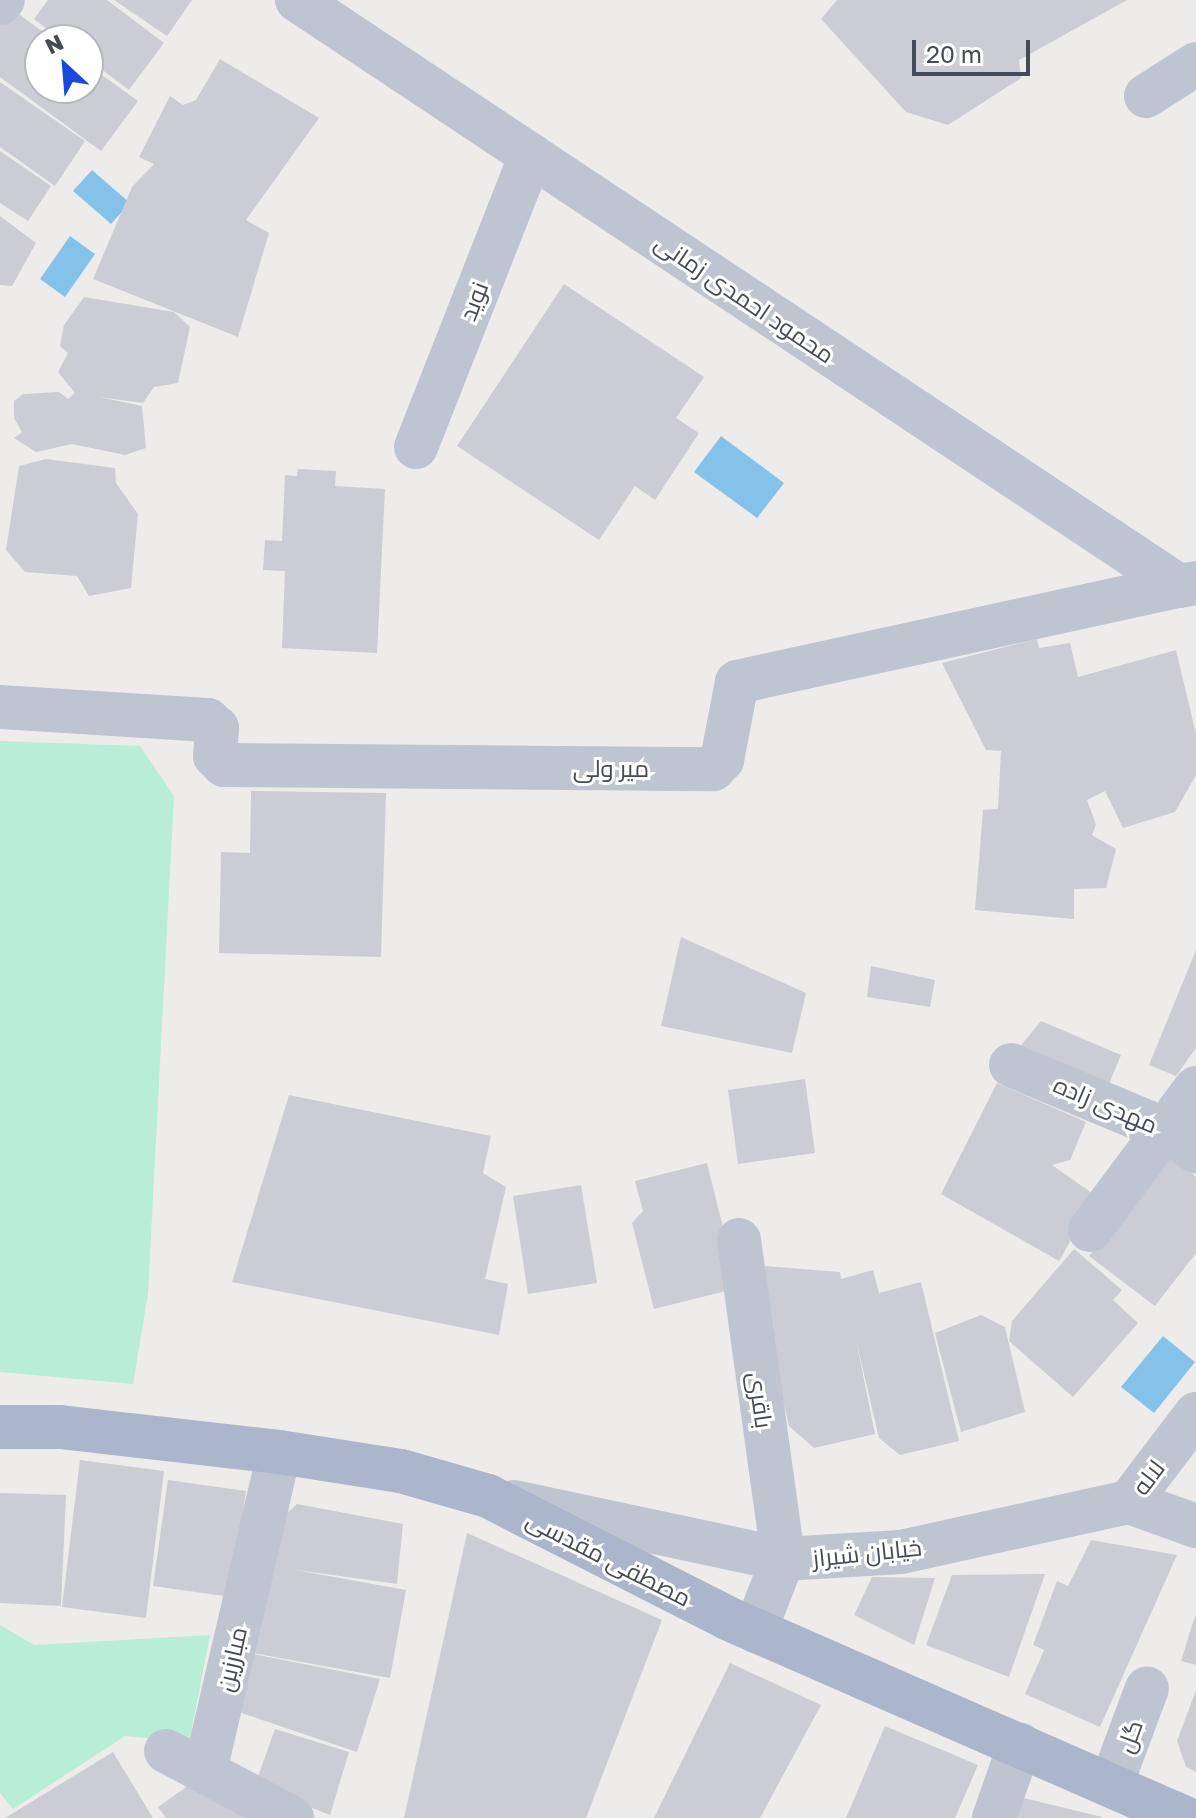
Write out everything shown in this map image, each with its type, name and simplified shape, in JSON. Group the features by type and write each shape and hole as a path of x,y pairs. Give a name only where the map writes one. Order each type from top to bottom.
{"main road":[{"name":"مصطفی مقدسی","path":"0,1427 60,1427 279,1452 401,1471 488,1496 755,1631 1184,1818"}],"street":[{"name":"محمود احمدی زمانی","path":"297,0 1188,584"},
{"path":"1146,96 1196,64"},
{"name":"نوید","path":"416,447 531,155"},
{"name":"میر ولی","path":"0,707 208,720 217,728 215,756 224,765 713,769 722,760 737,682 1188,584"},
{"name":"مهدی زاده","path":"1011,1065 1182,1141"},
{"path":"1090,1230 1182,1141 1196,1088"},
{"name":"باقری","path":"739,1240 783,1559"},
{"name":"لاله","path":"1129,1502 1196,1414"},
{"name":"مبارزین","path":"205,1771 279,1452"},
{"name":"خیابان شیراز","path":"488,1496 783,1559 901,1552 1129,1502"},
{"path":"1129,1502 1196,1526"},
{"path":"755,1631 783,1559"},
{"name":"گل","path":"1111,1785 1147,1688"},
{"path":"994,1818 1020,1744"},
{"path":"166,1751 292,1818"}],"green space":[{"path":"0,741 140,746 174,796 148,1293 133,1384 0,1372"},
{"path":"0,1625 34,1645 210,1635 189,1742 125,1736 13,1809 0,1793"}],"water":[{"path":"92,170 130,203 111,224 73,191"},
{"path":"70,236 95,254 65,297 40,279"},
{"path":"721,436 784,483 757,518 694,472"},
{"path":"1163,1336 1195,1362 1154,1413 1121,1387"}],"building":[{"path":"48,0 107,0 164,43 129,90 104,71 104,24 41,24 34,19"},
{"path":"114,0 192,0 167,36"},
{"path":"837,0 1127,0 1019,60 1021,78 948,125 906,112 821,19"},
{"path":"12,9 32,24 24,24 24,95 0,77 0,26"},
{"path":"220,59 319,118 246,220 269,233 238,337 93,279 132,187 154,164 139,157 170,96 183,105 196,100"},
{"path":"104,77 138,101 101,151 37,104 104,104"},
{"path":"0,82 24,99 24,104 32,104 85,141 55,186 0,147"},
{"path":"0,151 51,186 28,221 0,203"},
{"path":"0,216 36,243 12,286 0,285"},
{"path":"564,284 704,377 676,418 699,433 655,500 635,486 599,540 457,446"},
{"path":"84,297 174,312 190,327 178,383 154,387 143,403 99,397 142,406 146,448 125,455 72,444 36,452 14,438 22,432 14,418 14,401 23,394 59,392 68,399 75,393 58,372 68,353 60,346 64,325"},
{"path":"46,459 115,468 116,483 138,514 131,588 89,596 77,576 25,572 6,550 19,466"},
{"path":"298,469 336,471 335,486 385,489 377,653 282,648 285,571 263,570 265,540 282,541 285,475 297,476"},
{"path":"1037,639 1039,648 1070,643 1078,677 1176,650 1196,734 1196,775 1175,812 1123,828 1105,791 1087,800 1096,825 1092,835 1116,849 1106,888 1074,889 1074,919 975,910 983,810 998,809 1001,751 986,750 942,663"},
{"path":"251,791 386,793 381,957 219,953 221,852 250,853"},
{"path":"681,937 806,993 792,1053 661,1026"},
{"path":"1196,950 1196,1048 1176,1076 1149,1065"},
{"path":"871,966 935,980 930,1007 867,997"},
{"path":"1041,1021 1121,1055 1105,1094 1013,1055"},
{"path":"805,1079 815,1153 738,1164 728,1090"},
{"path":"997,1083 1086,1122 1070,1160 1052,1165 1096,1196 1059,1261 941,1194"},
{"path":"289,1095 491,1136 483,1173 506,1187 485,1279 508,1284 499,1335 232,1282"},
{"path":"1170,1154 1196,1177 1196,1253 1155,1306 1089,1256"},
{"path":"707,1163 738,1288 654,1309 632,1223 643,1211 635,1181"},
{"path":"581,1185 597,1283 528,1294 513,1196"},
{"path":"1074,1249 1122,1290 1113,1300 1138,1323 1073,1397 1009,1341 1012,1321"},
{"path":"751,1265 840,1272 841,1279 873,1270 879,1293 921,1282 959,1441 900,1455 879,1438 856,1340 875,1434 814,1448 789,1426"},
{"path":"981,1315 1005,1327 1025,1412 961,1432 935,1333"},
{"path":"80,1460 164,1471 146,1618 62,1607"},
{"path":"168,1480 246,1491 231,1597 153,1586"},
{"path":"0,1493 66,1495 61,1606 0,1603"},
{"path":"297,1504 403,1524 397,1584 290,1569 406,1590 390,1678 247,1652 275,1524"},
{"path":"467,1533 662,1620 586,1818 404,1818"},
{"path":"1091,1540 1177,1555 1100,1727 1025,1694 1044,1650 1033,1645 1057,1581 1068,1586"},
{"path":"1045,1574 1009,1677 926,1645 952,1575"},
{"path":"872,1577 935,1578 914,1645 854,1615"},
{"path":"1196,1616 1196,1665 1181,1661"},
{"path":"237,1651 380,1679 357,1752 227,1708"},
{"path":"730,1663 821,1705 760,1818 654,1818"},
{"path":"1196,1690 1196,1772 1186,1767 1177,1741"},
{"path":"885,1726 978,1765 955,1818 846,1818"},
{"path":"275,1729 349,1752 330,1815 255,1785"},
{"path":"113,1752 153,1818 5,1818"},
{"path":"199,1778 265,1818 166,1818 158,1807"},
{"path":"1024,1798 1102,1817 1102,1818 1016,1818"}]}
